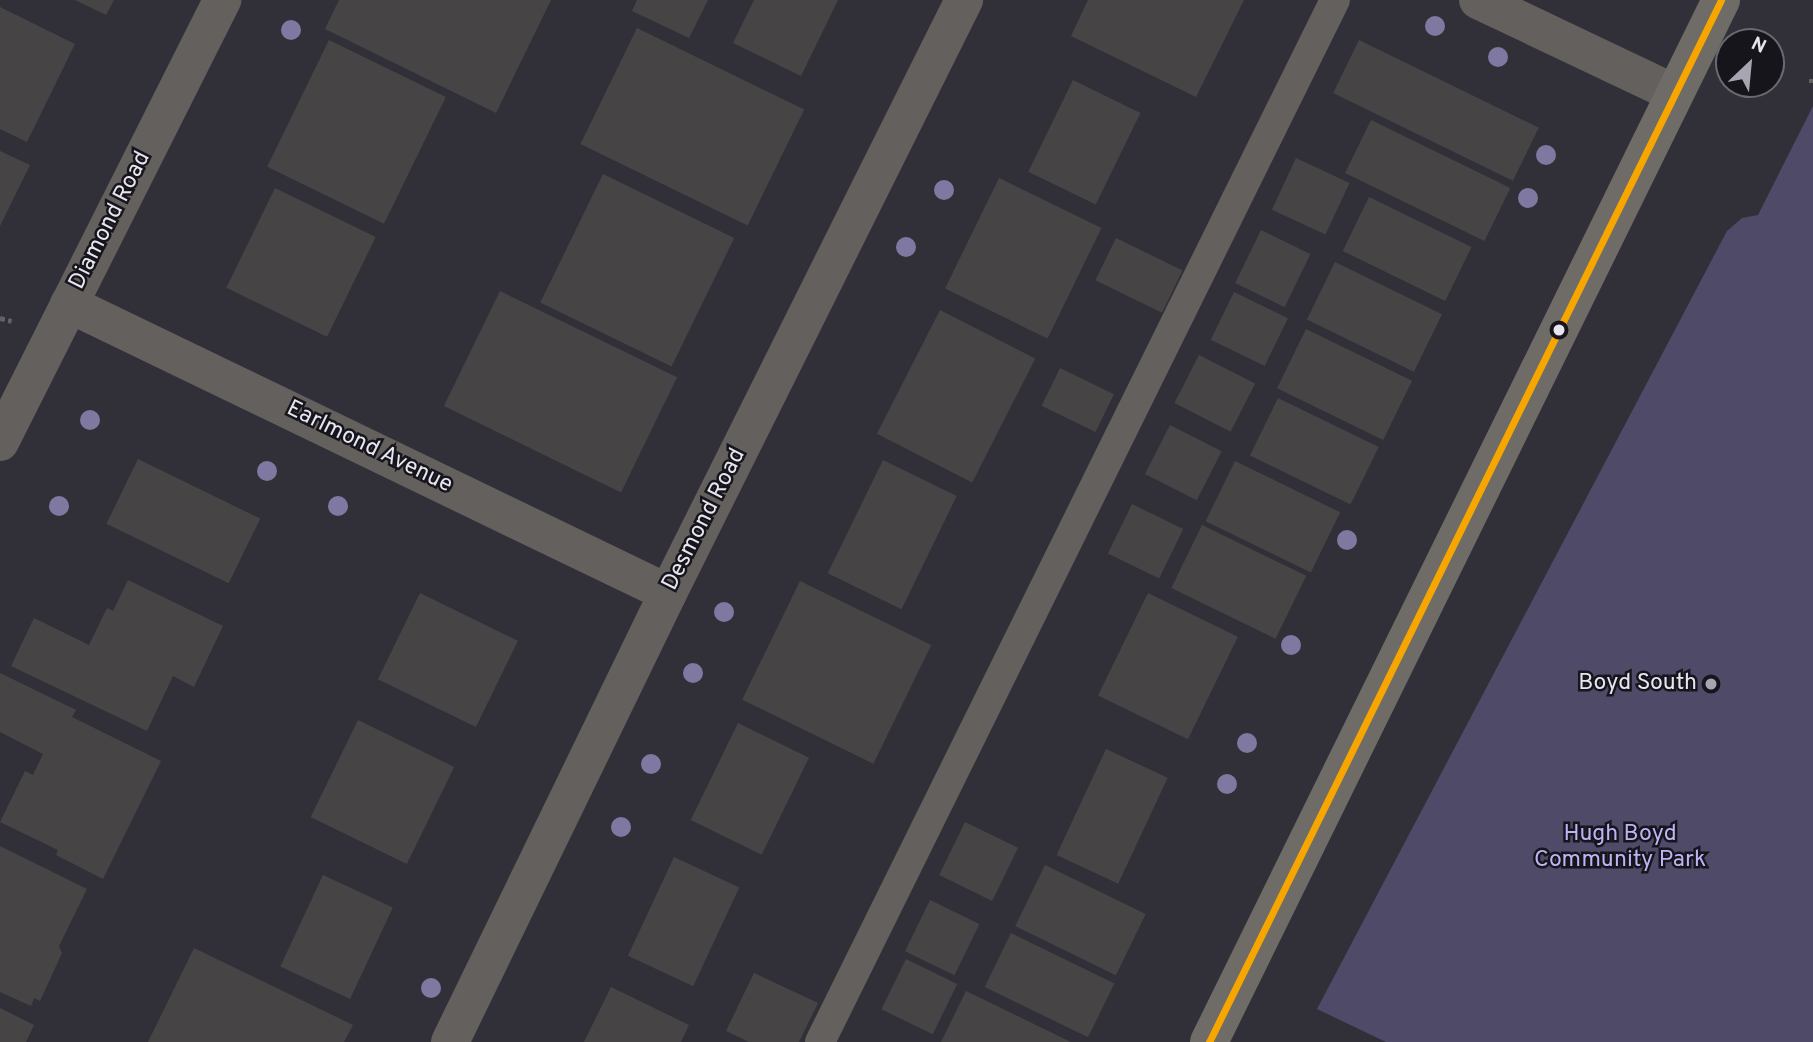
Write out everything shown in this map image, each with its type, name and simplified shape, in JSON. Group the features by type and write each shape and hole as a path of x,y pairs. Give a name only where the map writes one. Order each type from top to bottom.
{"main road":[{"path":"1209,1042 1721,0"}],"street":[{"name":"Diamond Road","path":"0,442 222,0"},
{"name":"Desmond Road","path":"450,1042 668,593 964,0"},
{"path":"1478,0 1674,93"},
{"name":"Earlmond Avenue","path":"69,304 668,593"}],"lane":[{"path":"820,1042 1335,0"}],"green space":[{"name":"Hugh Boyd Community Park","path":"1813,106 1813,1042 1386,1042 1317,1009 1727,231 1742,218 1758,215"}],"building":[{"path":"75,0 114,0 106,15"},
{"path":"339,0 551,0 496,113 325,29"},
{"path":"637,0 708,0 689,38 632,11"},
{"path":"754,0 838,0 801,76 733,43"},
{"path":"1088,0 1244,0 1196,97 1071,36"},
{"path":"0,7 75,44 27,142 0,129"},
{"path":"637,28 804,110 748,225 580,144"},
{"path":"329,40 446,97 384,224 267,167"},
{"path":"1359,40 1539,128 1513,181 1333,93"},
{"path":"1073,80 1140,113 1096,205 1028,172"},
{"path":"1371,120 1510,188 1484,241 1345,173"},
{"path":"0,151 30,165 0,226"},
{"path":"1296,158 1349,183 1325,235 1272,210"},
{"path":"603,174 734,238 672,367 540,303"},
{"path":"999,178 1101,228 1048,339 945,289"},
{"path":"275,188 376,237 327,337 226,288"},
{"path":"1369,197 1471,247 1445,301 1343,251"},
{"path":"1261,230 1310,254 1285,307 1235,283"},
{"path":"1116,238 1183,270 1162,313 1095,280"},
{"path":"1335,262 1442,314 1414,372 1307,320"},
{"path":"500,291 677,377 621,492 444,406"},
{"path":"1234,292 1288,318 1265,366 1211,340"},
{"path":"940,310 1035,359 972,482 877,434"},
{"path":"1306,329 1412,381 1383,440 1277,388"},
{"path":"1199,355 1255,384 1231,432 1174,403"},
{"path":"1060,368 1114,394 1096,432 1042,406"},
{"path":"1278,398 1379,447 1351,505 1250,456"},
{"path":"1170,425 1222,451 1197,500 1145,474"},
{"path":"138,459 260,519 229,583 106,524"},
{"path":"883,460 957,496 901,609 828,573"},
{"path":"1235,461 1340,512 1311,573 1206,521"},
{"path":"1132,504 1183,529 1159,578 1108,553"},
{"path":"1202,525 1306,576 1276,639 1171,588"},
{"path":"128,580 223,626 194,687 173,676 147,731 11,666 34,618 89,645 107,608 113,611"},
{"path":"800,581 931,645 873,764 742,700"},
{"path":"420,593 518,641 476,727 378,679"},
{"path":"1148,593 1238,637 1188,739 1098,695"},
{"path":"0,673 76,710 72,717 161,761 103,879 56,855 58,850 0,822 25,771 33,775 43,754 0,732"},
{"path":"358,720 454,767 407,864 311,817"},
{"path":"738,723 809,758 762,855 691,820"},
{"path":"1106,749 1168,778 1118,884 1057,855"},
{"path":"965,822 1018,848 992,901 939,875"},
{"path":"0,846 87,889 59,946 62,953 40,1001 34,998 31,1006 0,992"},
{"path":"674,857 739,887 693,986 628,956"},
{"path":"1045,865 1146,914 1116,975 1015,926"},
{"path":"323,875 393,908 350,999 280,967"},
{"path":"930,900 979,924 954,975 905,951"},
{"path":"1011,933 1114,983 1088,1037 985,987"},
{"path":"194,948 353,1025 344,1042 148,1042"},
{"path":"906,959 957,984 933,1034 881,1009"},
{"path":"754,973 818,1003 799,1042 749,1042 726,1031"},
{"path":"611,987 689,1025 681,1042 584,1042"},
{"path":"966,991 1071,1042 941,1042"},
{"path":"0,1008 34,1025 26,1042 0,1042"}],"transit line":[{"path":"1209,1042 1721,0"}],"place":[{"name":"Boyd South","path":"1711,684"}]}
